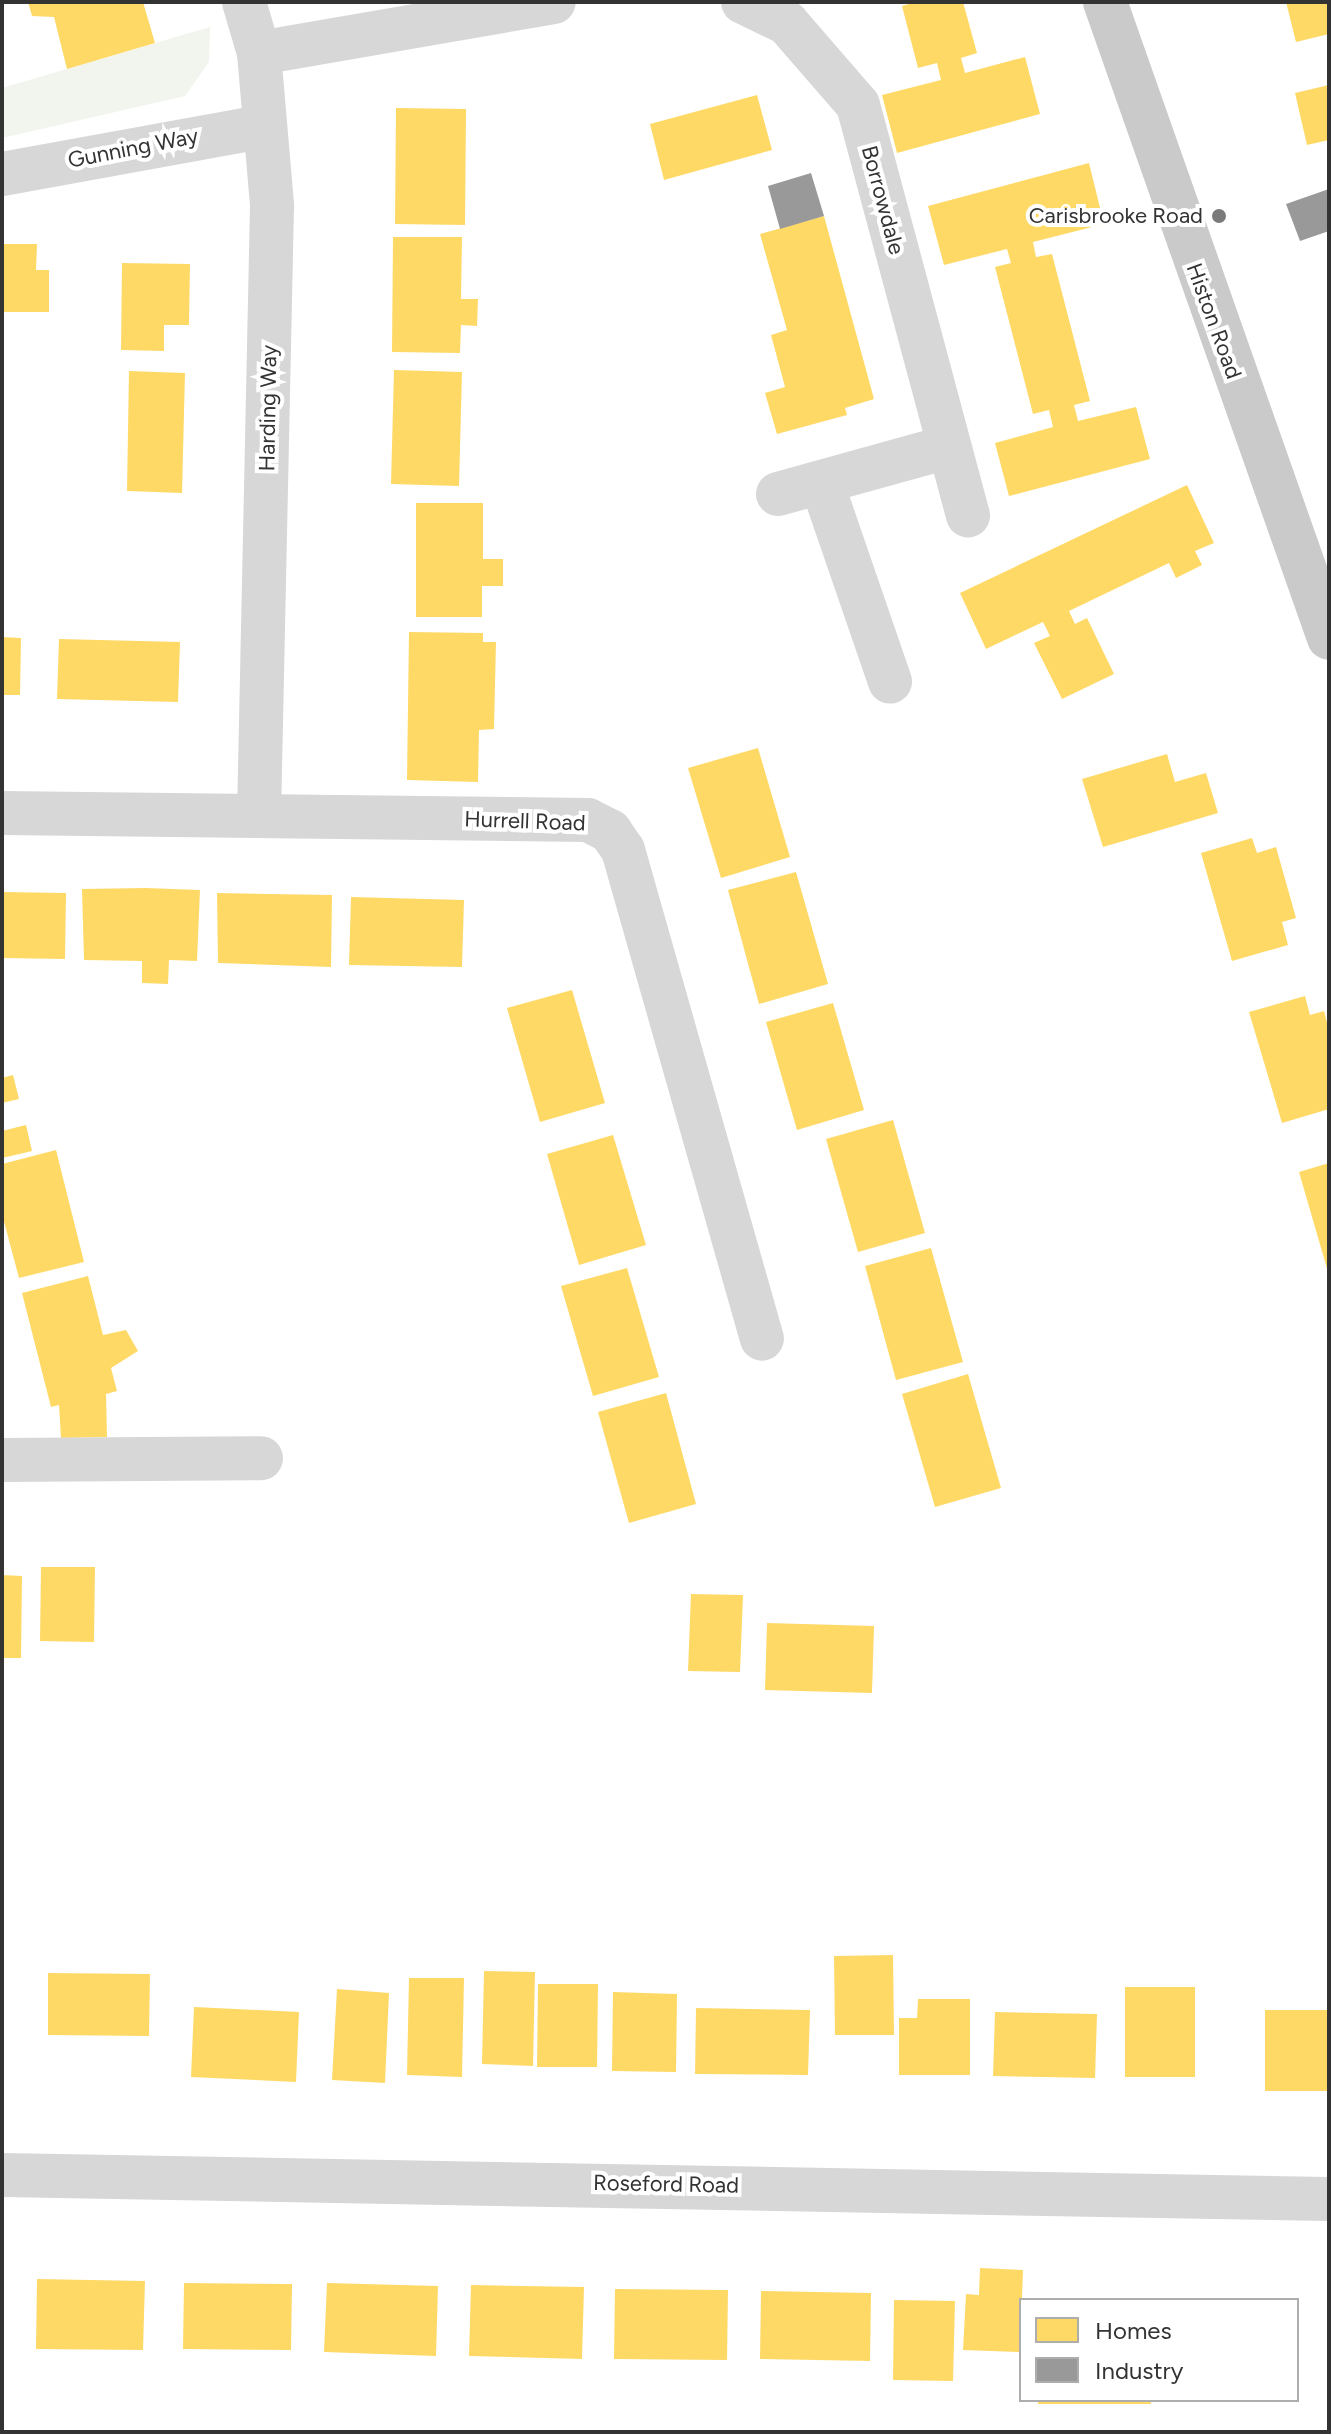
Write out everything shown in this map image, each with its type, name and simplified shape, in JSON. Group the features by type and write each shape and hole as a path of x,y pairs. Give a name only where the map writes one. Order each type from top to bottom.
{"main road":[{"name":"Histon Road","path":"1105,2 1329,638"}],"street":[{"name":"Harding Way","path":"244,2 259,53 272,206 259,816"},
{"path":"259,53 554,2"},
{"name":"Borrowdale","path":"743,2 787,23 858,105 947,447 968,516"},
{"name":"Gunning Way","path":"2,174 265,126"},
{"path":"778,494 947,447"},
{"path":"822,484 890,682"},
{"name":"Hurrell Road","path":"2,813 588,820 610,831 623,850 762,1339"},
{"path":"2,1460 261,1458"},
{"name":"Roseford Road","path":"2,2175 1329,2199"}],"shaded area":[{"path":"210,27 209,62 185,96 2,138 2,88"}],"building: Homes":[{"path":"28,2 143,2 155,43 67,69 54,17 32,16"},
{"path":"916,2 963,2 977,53 961,58 965,73 1025,57 1040,114 897,153 882,95 941,80 937,63 918,68 902,6"},
{"path":"1286,2 1329,2 1329,34 1296,42"},
{"path":"1329,85 1329,140 1307,145 1295,93"},
{"path":"757,95 772,150 664,180 650,124"},
{"path":"396,108 466,109 465,225 395,224"},
{"path":"1089,163 1104,224 1033,242 1036,257 1052,254 1090,401 1074,405 1078,421 1136,407 1150,459 1009,496 995,443 1053,427 1049,410 1033,414 995,267 1011,263 1007,249 944,265 928,206"},
{"path":"824,216 874,399 845,408 847,415 777,434 765,393 785,387 771,335 787,330 760,234"},
{"path":"393,237 462,237 461,299 478,299 477,326 461,325 460,353 392,352"},
{"path":"2,244 37,244 36,270 49,270 49,312 2,312"},
{"path":"122,263 190,264 189,325 164,325 164,351 121,350"},
{"path":"394,370 462,372 459,486 391,484"},
{"path":"129,371 185,373 182,493 127,491"},
{"path":"1187,485 1214,543 1195,551 1202,565 1176,578 1169,563 1069,611 1075,624 1087,618 1114,674 1062,699 1034,643 1050,636 1043,622 986,649 960,593"},
{"path":"416,503 483,503 483,559 503,559 503,586 482,586 482,617 416,617"},
{"path":"409,632 483,633 483,642 496,642 494,729 479,730 478,782 407,780"},
{"path":"2,637 21,638 20,695 2,695"},
{"path":"59,639 180,642 178,702 57,699"},
{"path":"758,748 790,857 721,878 688,768"},
{"path":"1167,754 1175,782 1206,773 1218,813 1103,847 1082,779"},
{"path":"1252,838 1257,853 1276,847 1296,918 1282,922 1288,945 1232,961 1201,853"},
{"path":"796,872 828,984 759,1004 728,890"},
{"path":"82,889 200,890 197,961 169,960 168,984 142,983 142,961 84,960"},
{"path":"2,892 66,893 65,959 2,958"},
{"path":"217,893 332,895 331,967 218,963"},
{"path":"351,897 464,900 462,967 349,965"},
{"path":"572,990 605,1103 540,1122 507,1008"},
{"path":"1305,996 1310,1015 1324,1011 1329,1030 1329,1109 1282,1123 1249,1012"},
{"path":"833,1003 864,1110 797,1130 766,1022"},
{"path":"13,1075 19,1099 2,1103 2,1078"},
{"path":"893,1120 925,1233 858,1252 826,1139"},
{"path":"26,1125 32,1151 2,1158 2,1131"},
{"path":"613,1135 646,1245 579,1265 547,1154"},
{"path":"56,1150 84,1262 19,1278 2,1214 2,1164"},
{"path":"1329,1163 1329,1272 1328,1272 1299,1172"},
{"path":"931,1248 963,1362 896,1380 865,1266"},
{"path":"627,1268 659,1377 593,1396 561,1286"},
{"path":"88,1276 103,1335 126,1330 138,1351 111,1368 117,1391 106,1394 107,1437 61,1438 59,1405 51,1407 22,1293"},
{"path":"968,1374 1001,1488 935,1507 902,1394"},
{"path":"666,1393 696,1504 629,1523 598,1412"},
{"path":"41,1567 95,1567 94,1642 40,1641"},
{"path":"2,1575 22,1576 21,1658 2,1658"},
{"path":"691,1594 743,1595 740,1672 688,1671"},
{"path":"767,1623 874,1626 872,1693 765,1690"},
{"path":"893,1955 894,2035 835,2035 834,1956"},
{"path":"484,1971 535,1972 533,2066 482,2064"},
{"path":"48,1973 150,1974 149,2036 48,2035"},
{"path":"409,1978 464,1978 462,2077 407,2075"},
{"path":"538,1984 598,1984 597,2067 537,2067"},
{"path":"1125,1987 1195,1987 1195,2077 1125,2077"},
{"path":"337,1989 389,1993 385,2083 332,2080"},
{"path":"613,1992 677,1994 676,2072 612,2071"},
{"path":"918,1999 970,1999 970,2075 899,2075 899,2018 917,2018"},
{"path":"194,2007 299,2012 296,2082 191,2077"},
{"path":"696,2008 810,2010 808,2075 695,2074"},
{"path":"1265,2010 1329,2010 1329,2091 1265,2091"},
{"path":"995,2012 1097,2014 1095,2078 993,2076"},
{"path":"980,2268 1023,2270 1022,2298 1019,2298 1019,2352 963,2350 966,2294 979,2295"},
{"path":"37,2279 145,2281 143,2350 36,2349"},
{"path":"184,2283 292,2284 291,2350 183,2349"},
{"path":"327,2283 438,2286 436,2356 324,2352"},
{"path":"471,2285 584,2287 582,2359 469,2356"},
{"path":"615,2289 728,2290 727,2360 614,2359"},
{"path":"761,2291 871,2293 870,2361 760,2359"},
{"path":"894,2300 955,2301 953,2381 893,2380"},
{"path":"1038,2402 1151,2402 1151,2404"}],"building: Industry":[{"path":"811,173 824,216 780,229 768,186"},
{"path":"1329,189 1329,231 1300,241 1286,204"}],"place":[{"name":"Carisbrooke Road","path":"1219,216"}]}
